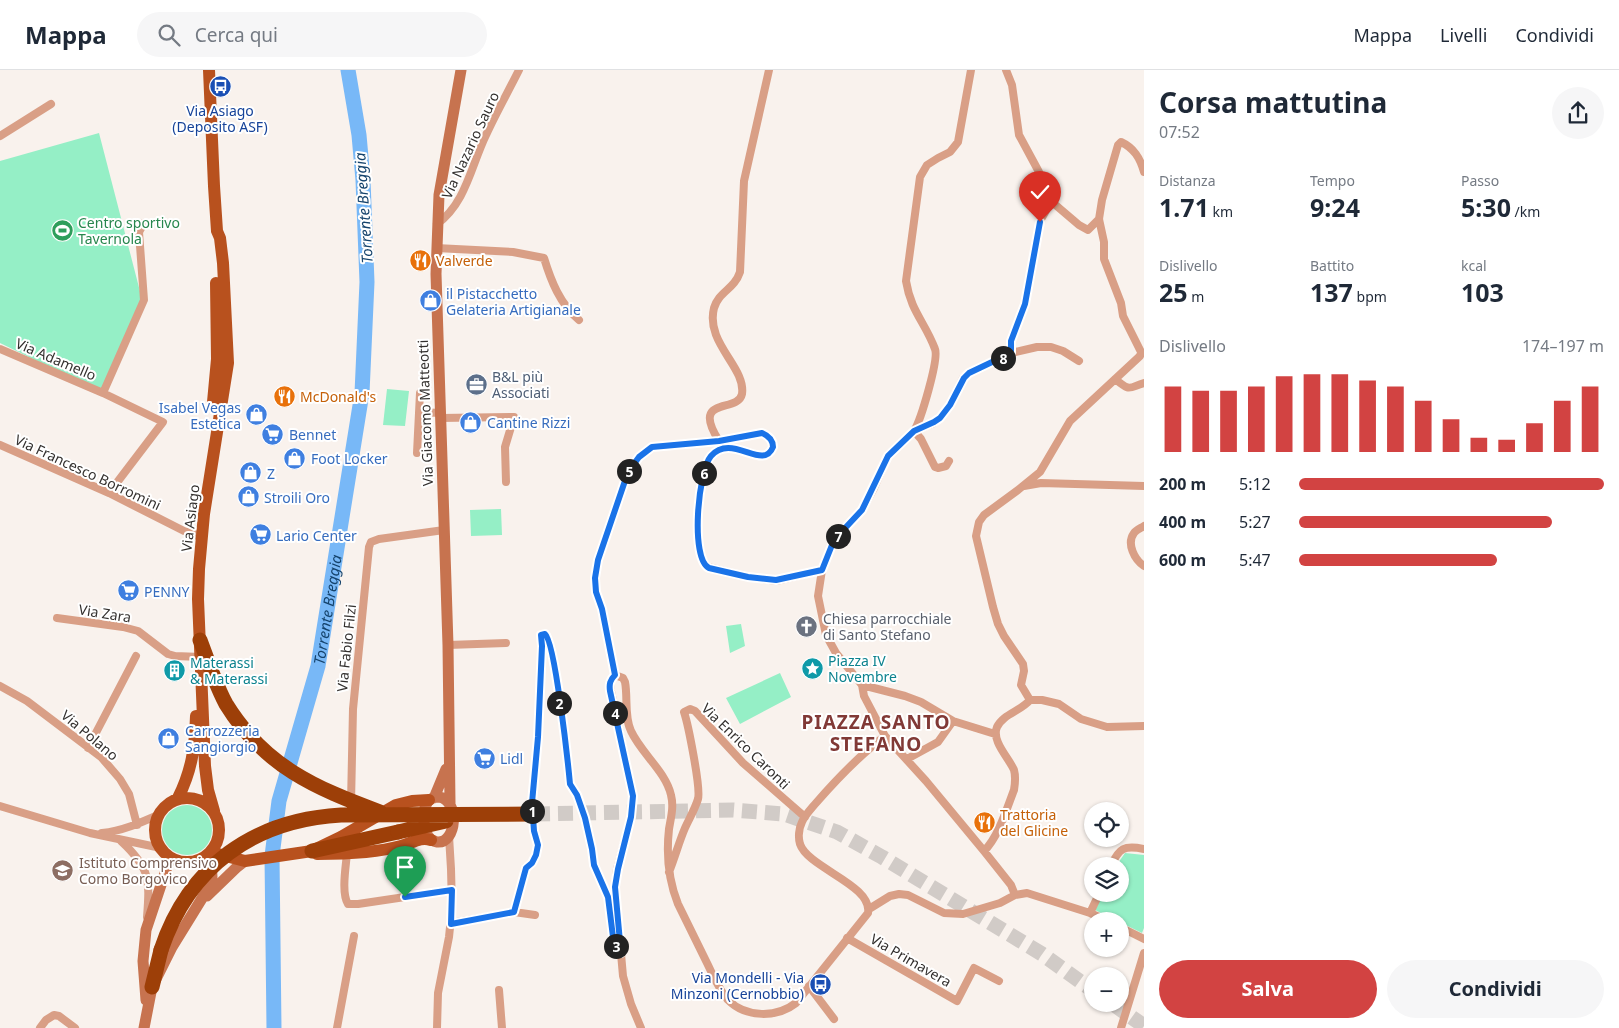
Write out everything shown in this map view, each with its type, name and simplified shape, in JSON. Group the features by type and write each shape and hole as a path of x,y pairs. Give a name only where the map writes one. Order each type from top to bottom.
{"highway":[{"path":"200,640 225,702 243,728 279,764 306,781 342,798 389,815"},
{"path":"152,987 161,950 175,916 191,891 215,864 241,844 274,828 309,818 341,816 534,814"},
{"path":"302,854 472,815"}],"main road":[{"name":"Via Asiago","path":"209,70 217,230 215,238 217,359 197,538 191,568 205,766 214,811"},
{"name":"Via Asiago","path":"178,798 191,765 194,746 200,640 197,538"},
{"path":"191,797 208,804 214,811 218,820 219,836 215,847 208,854 193,862 184,862 170,858 161,848 155,832 158,815 163,808 178,798 191,797"},
{"path":"302,854 351,831 396,805 432,799"},
{"path":"219,836 231,853 245,860"},
{"path":"208,854 218,854 245,860 302,854 346,853 392,848 424,838 440,839"}],"street":[{"name":"Via Giacomo Matteotti","path":"450,803 448,645 436,248 439,195 461,70"},
{"name":"Via Nazario Sauro","path":"437,224 456,207 490,125 519,70"},
{"path":"719,441 712,429 710,415 713,410 720,406 737,402 740,398 742,386 715,334 713,323 714,310 718,299 736,281 740,272 744,181 769,70"},
{"path":"914,431 921,415 934,368 936,351 908,298 906,281 920,177 927,165 950,152 958,142 971,70"},
{"path":"1006,70 1012,85 1020,135 1052,202 1079,225 1088,230 1100,219"},
{"path":"0,136 51,104"},
{"path":"1030,700 1021,685 1024,671 1023,664 1004,636 992,607 976,536 979,522 984,515 1040,472 1070,421 1140,356 1141,352 1123,316 1121,303 1104,259 1104,242 1100,219 1104,191 1118,145 1121,142 1134,150 1144,172"},
{"path":"1011,353 1011,341 1025,304 1040,222 1052,202"},
{"name":"Via Adamello","path":"103,393 144,300 139,232 144,222"},
{"path":"436,248 513,252 544,258 554,287 571,313 579,320"},
{"path":"1015,895 1011,885 984,851 907,759 885,736 864,696 862,685 836,653 826,635 818,596 822,570 834,540 862,510 888,456 914,431 940,418 969,373 1011,353 1037,347 1051,347 1063,351 1079,361"},
{"name":"Via Adamello","path":"0,349 103,393 163,422 109,494"},
{"path":"1115,379 1125,387 1130,388 1144,383"},
{"path":"417,453 420,393"},
{"path":"420,412 440,416 514,416 505,447 506,482"},
{"path":"914,431 921,439 935,467 941,468 950,461"},
{"path":"615,675 604,618 596,592 595,578 598,560 628,472 639,457 652,447 719,441 762,433 771,439 773,447 769,454 762,457 742,449 730,448 718,451 711,456 706,465 699,496 698,534 701,559 705,566 748,577 776,580 822,570"},
{"name":"Via Francesco Borromini","path":"0,445 109,494 197,538"},
{"path":"1022,487 1041,483 1144,486"},
{"path":"1144,526 1134,532 1132,539 1135,558 1144,566"},
{"name":"Via Fabio Filzi","path":"351,831 350,790 353,708 369,548 372,542 379,539 444,530"},
{"name":"Via Zara","path":"57,618 123,627 138,631 168,654 198,657"},
{"path":"514,912 526,868 532,863 538,845 534,831 532,803 538,737 542,646 540,640 541,635 545,634 548,637 553,658 570,784 577,795 585,818 594,865 608,897 614,945 621,953"},
{"path":"448,645 506,643"},
{"path":"88,748 136,656"},
{"path":"615,675 623,678 625,682 630,728 638,744 668,785 672,797 673,812 667,861 673,891 716,981 728,1000 743,1009 759,1014 774,1014 790,1008 810,986 868,913 869,909 890,896 908,895 944,913 963,914 1000,903 1015,895 1027,893 1090,912 1095,902"},
{"path":"615,675 611,679 610,691 633,796 631,817 615,887 623,976 630,1004 641,1028"},
{"path":"862,685 921,702 953,721 995,734"},
{"name":"Via Polano","path":"0,686 27,701 100,757 120,779 129,794 137,825"},
{"path":"984,851 988,848 998,828 1015,784 1014,770 995,734 997,727 1006,716 1021,709 1030,700 1042,700 1059,704 1081,719 1107,727 1144,726"},
{"name":"Via Enrico Caronti","path":"669,874 676,850 698,799 697,779 688,724 684,712 690,709 695,711 743,763 804,817"},
{"path":"907,759 938,742 953,721"},
{"path":"869,909 864,898 853,887 803,849 800,844 799,833 804,817 831,785 885,736"},
{"name":"Via Giacomo Matteotti","path":"432,799 444,777 449,757"},
{"path":"437,1028 438,993 451,924 452,890 450,859 440,839 425,830 425,809 432,799 444,798 450,803 453,812 453,829 440,839"},
{"path":"0,806 90,833 161,848"},
{"path":"90,833 113,832 137,825 158,815"},
{"path":"119,839 141,862 147,877 148,901 143,961 148,1009"},
{"path":"1115,857 1122,849 1133,846 1144,849"},
{"path":"346,853 345,899 348,904 452,890"},
{"path":"144,1028 152,987 211,881 212,870 208,854"},
{"path":"146,930 170,858"},
{"path":"199,904 245,860"},
{"path":"451,924 514,912 535,915"},
{"path":"1129,932 1144,939"},
{"path":"337,1028 354,936"},
{"name":"Via Primavera","path":"847,938 957,1001 974,968 999,981"},
{"path":"1121,1028 1144,953"},
{"path":"810,986 834,1019"},
{"path":"499,990 502,1028"},
{"path":"40,1028 46,1020 54,1015 59,1016 75,1028"}],"green space":[{"name":"Centro sportivo Tavernola","path":"99,133 142,299 101,392 0,343 0,161"},
{"path":"387,389 409,391 405,426 383,425"},
{"path":"501,509 502,535 471,536 470,510"},
{"path":"741,624 745,646 730,653 726,626"},
{"path":"780,673 791,697 740,724 726,698"},
{"path":"187,805 196,807 207,816 212,830 210,839 201,850 187,855 178,853 167,844 162,830 164,821 173,810"},
{"path":"1125,853 1144,855 1144,928 1142,933 1129,927 1129,912 1099,912 1095,910 1099,902 1129,902 1129,857 1122,857"}],"waterway":[{"name":"Torrente Breggia","path":"274,1028 272,856 279,801 318,666 362,393 367,282 363,180 359,135 348,70"}],"tunnel":[{"path":"535,814 733,810 784,814 837,832 882,857 1042,954 1084,984"},
{"path":"1124,1012 1144,1026"}],"place":[{"name":"Via Asiago (Deposito ASF)","path":"220,87"},
{"name":"Centro sportivo Tavernola","path":"62,230"},
{"name":"Valverde","path":"420,260"},
{"name":"il Pistacchetto Gelateria Artigianale","path":"430,301"},
{"name":"B&L più Associati","path":"476,384"},
{"name":"McDonald's","path":"284,396"},
{"name":"Isabel Vegas Estetica","path":"257,415"},
{"name":"Cantine Rizzi","path":"471,422"},
{"name":"Bennet","path":"273,434"},
{"name":"Foot Locker","path":"295,458"},
{"name":"Z","path":"251,473"},
{"name":"Stroili Oro","path":"248,497"},
{"name":"Lario Center","path":"260,535"},
{"name":"PENNY","path":"128,591"},
{"name":"Chiesa parrocchiale di Santo Stefano","path":"807,626"},
{"name":"Piazza IV Novembre","path":"812,668"},
{"name":"Materassi & Materassi","path":"174,670"},
{"name":"Carrozzeria Sangiorgio","path":"169,738"},
{"name":"Lidl","path":"484,758"},
{"name":"Trattoria del Glicine","path":"984,822"},
{"name":"Istituto Comprensivo Como Borgovico","path":"63,870"},
{"name":"Via Mondelli - Via Minzoni (Cernobbio)","path":"820,985"}],"district":[{"name":"PIAZZA SANTO STEFANO","path":"876,733"}],"route":[{"path":"405,897 452,890 451,924 514,912 526,868 532,863 538,845 534,831 532,803 538,737 542,646 540,640 541,635 545,634 548,637 553,658 570,784 577,795 585,818 594,865 608,897 614,945 621,953 615,887 631,817 633,796 610,691 611,679 615,675 602,609 596,592 595,578 598,560 628,472 639,457 652,447 743,438 762,433 767,435 771,439 773,447 772,451 766,456 759,457 742,449 730,448 718,451 711,456 706,465 699,496 698,534 701,559 705,566 709,568 748,577 776,580 822,570 834,540 862,510 888,456 914,431 934,422 946,412 964,378 969,373 1011,353 1011,341 1025,304 1040,222"}]}
